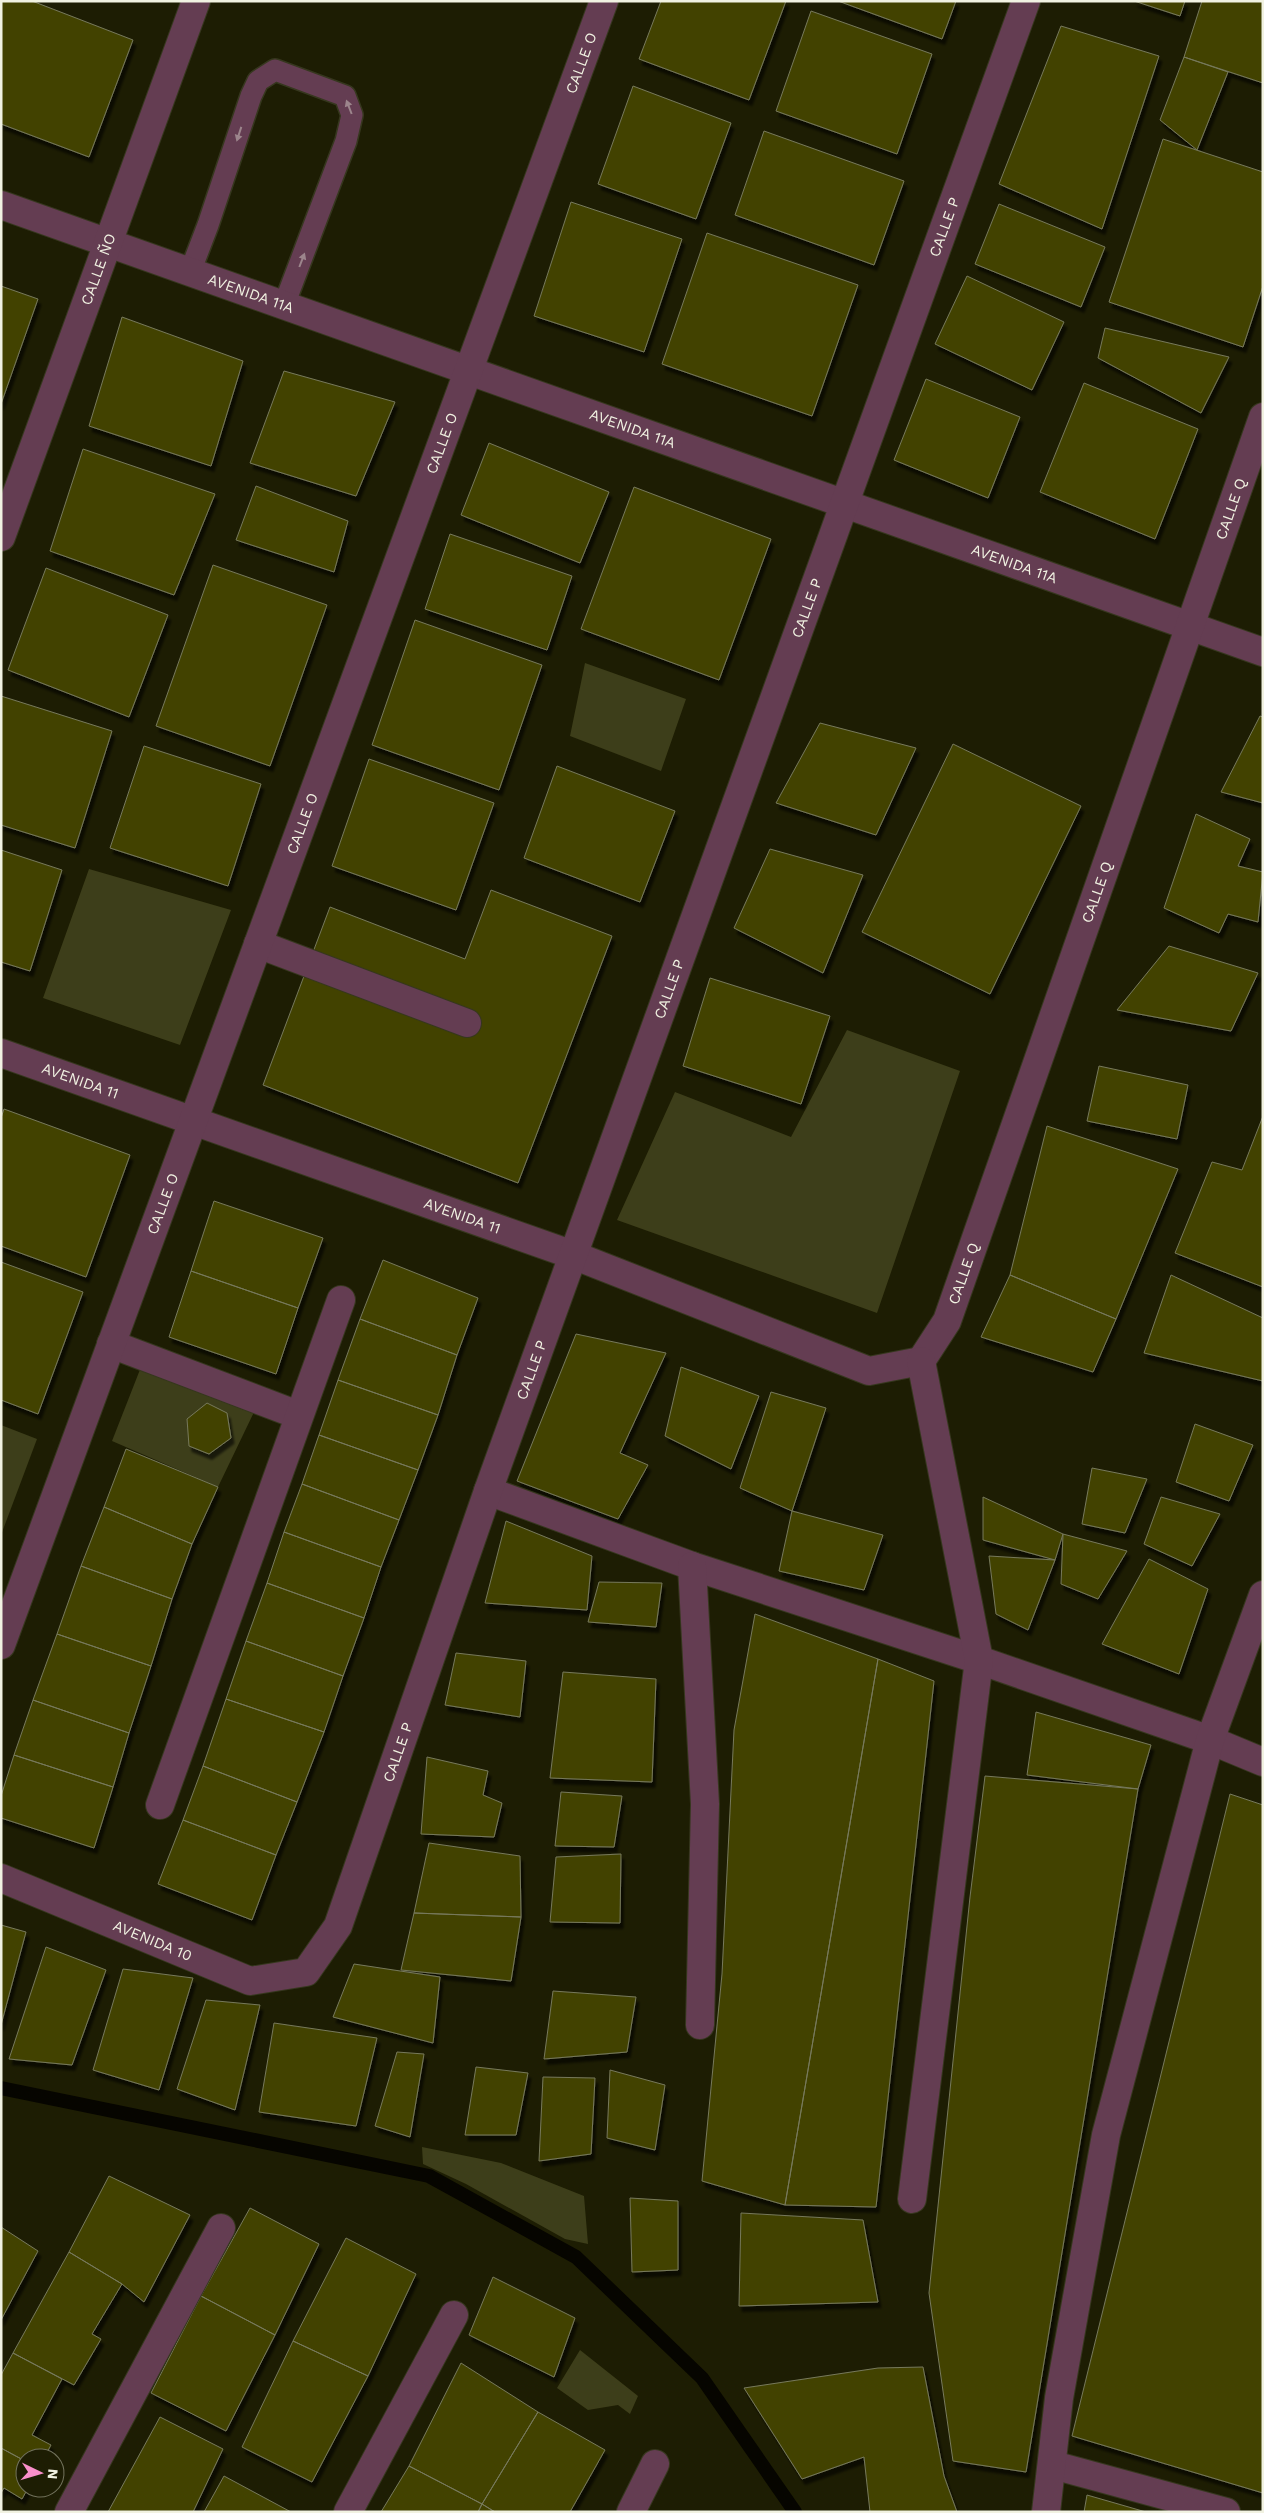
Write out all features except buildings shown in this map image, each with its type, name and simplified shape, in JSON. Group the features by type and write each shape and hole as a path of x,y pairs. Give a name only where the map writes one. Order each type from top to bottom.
{"street":[{"name":"CALLE ÑO","path":"1,537 196,1"},
{"name":"CALLE O","path":"1,1645 604,1"},
{"name":"CALLE P","path":"306,1972 338,1926 488,1491 1026,1"},
{"name":"AVENIDA 11A","path":"1,205 1263,652"},
{"name":"CALLE Q","path":"921,1360 947,1321 1263,417"},
{"path":"258,944 466,1023"},
{"name":"AVENIDA 11","path":"1,1053 573,1255 868,1371 921,1360"},
{"path":"160,1805 298,1415 341,1300"},
{"path":"111,1344 298,1415"},
{"path":"912,2199 979,1660 921,1360"},
{"path":"488,1491 692,1566 979,1660 1210,1740 1263,1762"},
{"path":"692,1566 705,1804 700,2025"},
{"path":"1046,2512 1053,2465 1059,2398 1106,2135 1210,1740 1263,1594"},
{"name":"AVENIDA 10","path":"1,1878 250,1981 306,1972"},
{"path":"69,2512 221,2228"},
{"path":"348,2512 454,2315"},
{"path":"631,2512 654,2464"},
{"path":"1053,2465 1226,2512"}],"lane":[{"path":"190,272 208,225 251,96 258,81 275,70 345,96 352,115 346,141 284,306"}],"shaded area":[{"path":"585,663 686,699 661,771 570,736"},
{"path":"89,869 231,910 180,1045 43,998"},
{"path":"847,1030 960,1071 877,1313 617,1220 675,1092 791,1137"},
{"path":"141,1367 255,1410 218,1487 112,1441"},
{"path":"1,1425 37,1439 1,1535"},
{"path":"422,2147 501,2163 584,2196 588,2244 565,2239 466,2184 423,2164"},
{"path":"580,2350 638,2396 630,2414 618,2405 588,2410 557,2388"}],"waterway":[{"path":"1,2088 429,2176 576,2257 702,2378 795,2512"}]}
